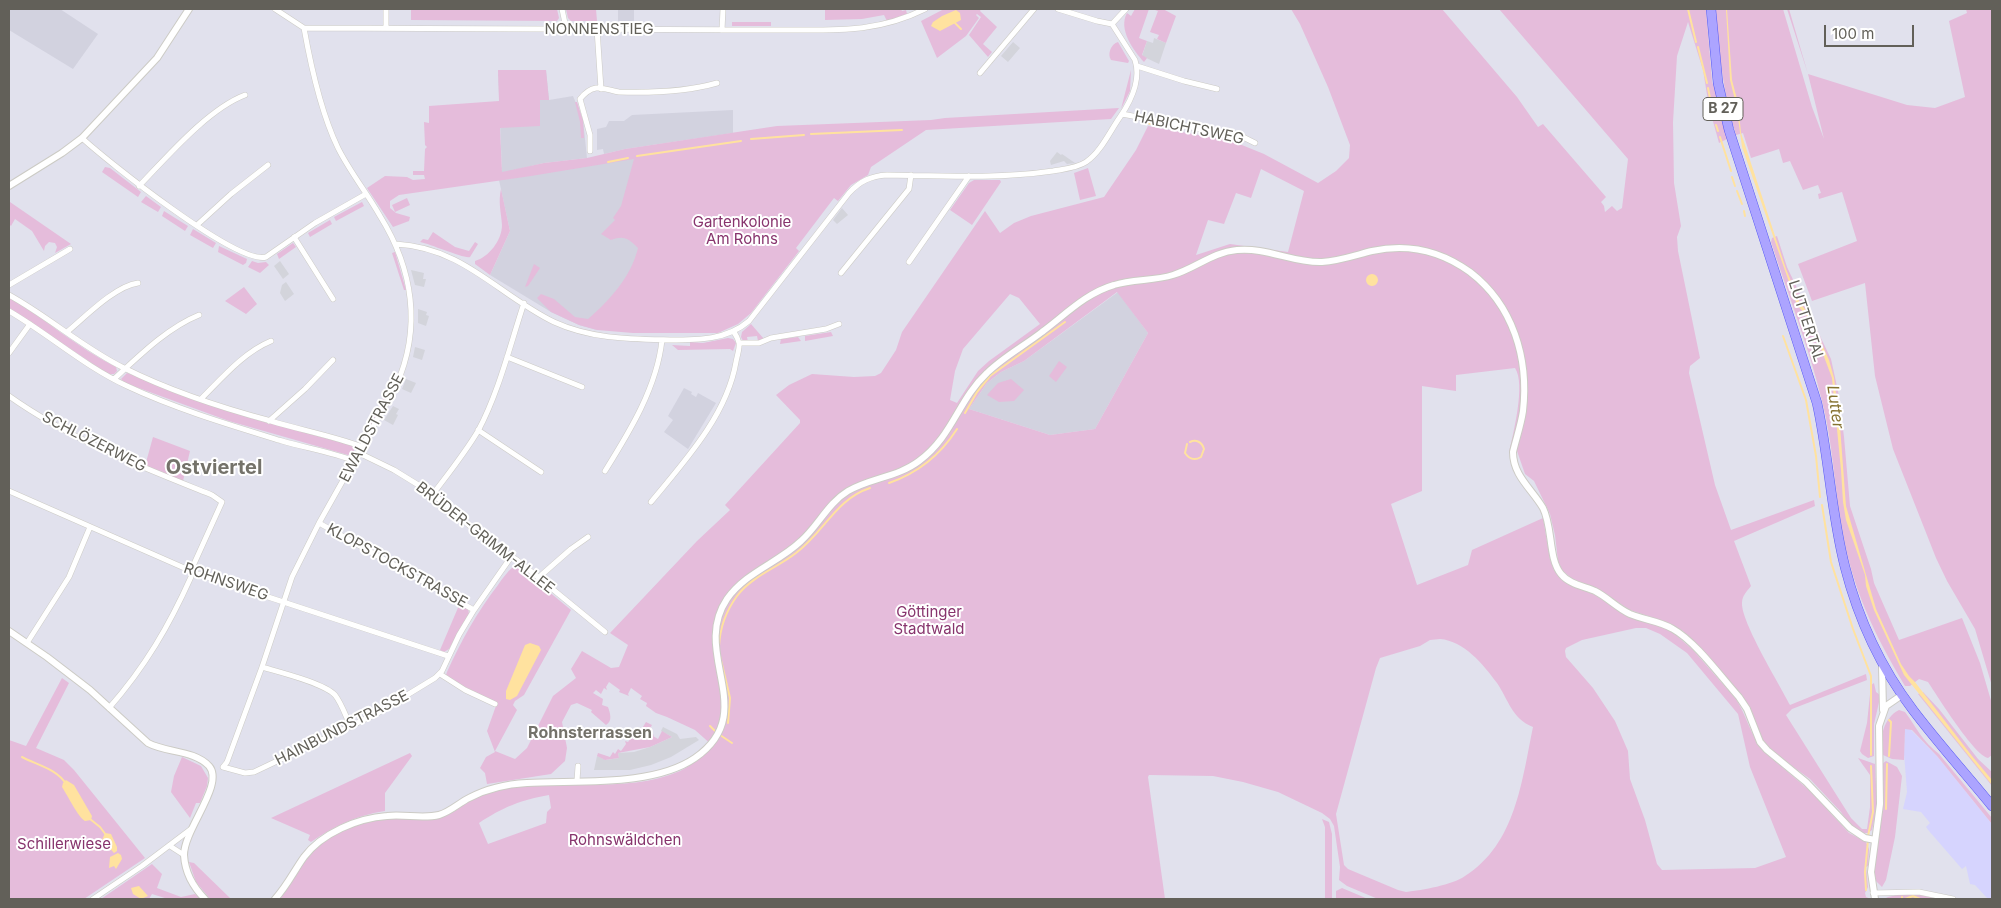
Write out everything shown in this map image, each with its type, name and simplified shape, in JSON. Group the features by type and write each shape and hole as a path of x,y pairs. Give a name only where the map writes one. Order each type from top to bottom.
{"main road":[{"name":"LUTTERTAL","path":"1711,9 1718,83 1727,124 1817,403 1824,437 1834,517 1848,580 1860,615 1882,661 1902,695"},
{"name":"B 27","path":"1902,695 1929,731 1992,806"}],"street":[{"path":"9,186 62,153 82,138 157,58 190,9"},
{"path":"275,9 304,28"},
{"path":"386,9 386,28"},
{"path":"562,9 566,28"},
{"path":"722,9 722,30"},
{"name":"NONNENSTIEG","path":"304,28 840,30 874,27 906,18 926,9"},
{"path":"980,73 1034,9"},
{"path":"396,244 418,246 446,254 465,264 553,321 574,330 616,338 662,340 715,338 734,332 750,321 758,312 853,188 868,178 912,175 1017,176 1080,165 1093,155 1133,96 1137,66 1112,24 1058,9"},
{"path":"1112,24 1126,9"},
{"name":"EWALDSTRASSE","path":"223,767 227,762 262,666 292,577 319,523 396,386 410,347 412,323 405,267 396,244 344,159 329,127 304,28"},
{"path":"597,29 601,89"},
{"path":"1137,66 1217,89"},
{"path":"590,151 590,135 580,99 595,88 617,92 648,92 702,87 717,83"},
{"path":"139,186 188,136 233,99 245,95"},
{"name":"HABICHTSWEG","path":"1122,114 1243,138 1255,143"},
{"path":"82,138 139,186 236,249 258,258 266,257 294,237 366,194"},
{"path":"197,225 231,194 268,165"},
{"path":"842,274 909,189 912,175"},
{"path":"909,262 969,176"},
{"path":"294,237 334,299"},
{"path":"275,899 291,880 304,857 315,844 354,823 385,816 439,815 486,790 519,783 632,778 658,774 683,764 705,750 718,734 723,719 725,698 714,636 718,617 732,593 750,576 798,545 838,498 860,485 895,474 924,458 944,437 974,387 989,370 1091,295 1114,285 1176,274 1212,256 1235,250 1258,251 1304,261 1319,262 1388,248 1412,247 1447,258 1470,272 1492,293 1511,321 1520,350 1524,388 1522,417 1513,452 1513,460 1517,473 1543,509 1551,532 1554,560 1561,574 1573,583 1598,592 1630,614 1667,625 1682,634 1739,698 1746,709 1760,742 1767,750 1806,782 1850,828 1865,838 1875,840"},
{"path":"9,285 70,249"},
{"path":"67,332 105,301 130,284 138,282"},
{"path":"9,294 33,308 103,357 125,369 201,399 269,421 363,447"},
{"path":"433,494 455,466 478,430 491,400 524,303"},
{"path":"9,311 82,362 114,379 165,401 227,423 355,461"},
{"path":"114,379 168,333 188,319 199,315"},
{"path":"9,353 30,324"},
{"path":"739,344 759,343 772,338 826,330 839,324"},
{"path":"651,502 686,459 729,390 739,344 734,332"},
{"path":"605,471 652,384 660,361 662,340"},
{"path":"201,399 244,358 259,346 271,341"},
{"path":"506,357 582,387"},
{"path":"269,421 299,395 333,360"},
{"name":"SCHLÖZERWEG","path":"9,396 89,443 221,500 192,572"},
{"path":"478,430 541,472"},
{"name":"BRÜDER-GRIMM-ALLEE","path":"359,453 394,470 433,494 492,545 511,557 605,632"},
{"name":"ROHNSWEG","path":"9,491 192,572 448,656"},
{"name":"KLOPSTOCKSTRASSE","path":"319,523 474,610"},
{"path":"27,643 69,577 90,527"},
{"path":"538,578 571,549 588,537"},
{"path":"495,704 465,690 440,674 474,610 511,557"},
{"path":"109,708 137,675 162,637 177,609 192,572"},
{"path":"9,631 69,673 148,743 202,761 213,772 212,786 191,829 184,855 189,876 204,899"},
{"path":"1882,661 1882,714 1878,736 1880,804 1871,872 1874,896 1919,892 1952,899"},
{"path":"262,666 316,684 330,691 337,700 351,727"},
{"name":"HAINBUNDSTRASSE","path":"223,767 245,773 254,772 351,727 398,702 440,674"},
{"path":"1882,714 1888,703 1902,695"},
{"path":"577,781 578,766"},
{"path":"213,772 223,767"},
{"path":"93,899 170,846 191,829"},
{"path":"170,846 184,855"}],"shaded area":[{"path":"9,9 60,9 98,34 73,69 9,30"},
{"path":"618,9 634,9 634,21 618,21"},
{"path":"1154,38 1166,43 1159,64 1142,56 1147,41 1153,43"},
{"path":"1013,42 1020,48 1008,62 1001,56"},
{"path":"498,70 546,70 549,100 573,96 583,120 587,158 544,163 502,173"},
{"path":"733,110 733,133 625,149 604,154 603,149 597,150 597,129 606,127 609,121 624,121 632,115"},
{"path":"725,145 597,330 579,325 551,312 490,275 510,231 499,180"},
{"path":"1057,152 1075,163 1067,164 1064,161 1051,165 1050,161"},
{"path":"842,208 848,215 837,224 833,220"},
{"path":"280,261 289,274 283,279 274,266"},
{"path":"411,270 424,273 423,279 426,279 424,287 415,285"},
{"path":"286,282 294,294 285,301 280,293 282,285"},
{"path":"1118,292 1148,333 1095,429 1050,435 969,409 987,383 1001,372 1024,361"},
{"path":"418,309 427,312 426,315 429,316 426,326 418,323"},
{"path":"415,347 425,350 422,360 413,357"},
{"path":"406,379 416,383 411,393 402,389"},
{"path":"684,388 692,392 691,394 696,397 698,393 716,403 688,449 664,432 673,420 668,416"},
{"path":"393,406 399,409 393,425 384,420"},
{"path":"663,727 677,734 680,739 696,737 699,740 671,757 651,765 630,770 594,770 597,756 606,760 619,758 618,753 634,752 672,737 661,731"},
{"path":"1909,728 1937,756 1992,824 1992,899 1988,899 1975,885 1970,884 1966,866 1962,869 1929,831 1926,827 1930,823 1921,812 1903,809 1907,792 1904,753 1905,729"}],"green space":[{"path":"411,9 557,9 559,18 557,21 411,20"},
{"path":"566,9 596,9 597,21 571,21 568,18"},
{"path":"825,9 901,9 902,11 906,10 907,14 887,21 884,15 862,19 825,20"},
{"path":"944,9 981,9 980,11 997,27 983,44 992,52 988,57 969,35 981,17 977,14 979,18 966,36 937,58 921,21"},
{"path":"1135,9 1149,9 1139,38 1147,41 1142,55 1147,58 1144,62 1131,45 1124,26 1127,13 1131,16"},
{"path":"1152,9 1163,9 1176,16 1166,43 1157,39 1159,35 1150,32 1158,11"},
{"name":"Göttinger Stadtwald","path":"1291,9 1442,9 1517,97 1538,127 1543,124 1606,197 1601,202 1605,212 1612,206 1617,211 1622,208 1628,159 1499,9 1706,9 1712,81 1729,138 1719,143 1709,107 1703,70 1688,22 1677,56 1673,122 1674,183 1681,226 1677,237 1678,251 1700,358 1690,366 1689,373 1715,485 1731,530 1814,500 1815,506 1734,541 1751,586 1743,598 1743,612 1762,654 1790,705 1866,674 1867,680 1792,709 1786,715 1851,818 1862,829 1867,829 1870,807 1870,775 1858,758 1875,764 1877,807 1872,830 1868,833 1861,833 1849,824 1841,812 1810,779 1771,751 1760,736 1756,724 1698,647 1683,631 1666,622 1630,610 1599,590 1571,578 1562,570 1558,561 1550,514 1534,481 1525,474 1517,451 1509,453 1519,397 1518,375 1515,368 1456,375 1456,391 1422,386 1422,491 1391,504 1417,585 1468,565 1472,550 1543,518 1550,559 1554,570 1563,581 1595,595 1624,614 1669,629 1693,650 1736,699 1762,750 1809,790 1849,833 1866,842 1869,849 1868,866 1866,867 1868,887 1865,893 1866,897 1871,899 1378,899 1347,886 1339,880 1340,867 1334,826 1330,819 1322,813 1278,792 1243,782 1213,776 1149,775 1165,899 278,899 302,863 315,849 335,834 347,829 384,819 442,818 479,795 509,788 533,785 634,783 657,779 680,771 702,756 713,746 695,730 656,713 646,706 647,703 640,699 642,696 631,688 629,696 619,692 620,690 609,682 606,687 607,690 604,688 601,694 596,690 593,693 603,699 602,705 608,707 610,721 606,725 591,712 592,710 577,703 571,705 562,722 567,748 565,761 551,774 487,784 485,773 480,768 486,757 495,752 487,731 497,703 465,689 446,675 476,616 513,567 519,567 571,610 524,695 515,701 513,705 517,710 495,751 515,759 527,748 553,696 576,678 571,669 582,651 611,668 619,667 628,645 610,633 697,541 730,510 725,505 800,423 800,420 776,395 789,385 812,374 854,377 875,376 881,373 896,350 902,332 985,211 1000,233 1014,223 1031,216 1104,197 1136,150 1148,126 1232,141 1264,154 1318,183 1336,171 1349,158 1350,145 1328,87 1300,24","holes":["1261,169 1304,191 1288,252 1230,244 1196,255 1208,220 1224,224 1236,193 1251,198","1117,292 1148,333 1095,429 1050,435 969,409 987,383 1001,372 1024,361","1010,294 1019,298 1040,324 978,371 957,403 950,400 955,371 963,349","1636,628 1646,628 1660,634 1687,653 1738,714 1750,767 1786,857 1755,868 1662,870 1657,864 1645,820 1630,779 1628,751 1615,721 1593,688 1566,657 1566,648 1582,640","1440,639 1457,644 1465,649 1492,676 1515,714 1533,727 1514,809 1496,847 1482,863 1465,876 1437,887 1406,892 1348,869 1344,865 1336,814 1380,658 1420,646 1430,640","549,795 551,808 547,812 546,823 488,844 479,823 504,808"]},
{"path":"1716,9 1783,9 1812,107 1824,139 1808,74 1907,105 1935,108 1965,97 1949,21 1967,13 1966,9 1992,9 1992,686 1975,629 1936,558 1893,449 1875,376 1865,283 1812,301 1798,264 1857,241 1842,192 1819,199 1818,194 1821,193 1818,185 1803,190 1790,161 1783,163 1779,149 1751,158 1743,133 1736,135 1728,104 1720,57"},
{"path":"1787,9 1789,9 1808,74"},
{"path":"732,22 771,22 771,26 732,26"},
{"path":"1118,42 1129,61 1128,63 1111,60 1110,50"},
{"name":"Gartenkolonie Am Rohns","path":"498,70 546,70 549,100 540,100 540,126 500,128 502,172 544,163 587,158 625,149 777,126 931,120 1119,108 1111,119 926,130 871,167 868,175 851,185 838,201 834,198 796,248 799,251 751,313 738,324 718,333 633,333 597,330 579,325 551,312 537,298 541,294 554,299 575,317 588,319 619,287 635,259 638,248 626,239 611,240 601,234 615,220 613,218 621,206 634,159 399,195 390,201 390,208 396,213 410,217 409,221 393,227 367,188 385,176 407,177 413,180 425,179 424,175 413,175 413,171 424,171 425,149 427,147 425,145 424,122 429,123 429,106 499,101"},
{"path":"1131,70 1130,91 1121,109"},
{"path":"575,102 577,102 583,120 584,138 581,138 580,122"},
{"path":"105,167 110,168 141,192 138,197 102,172"},
{"path":"1088,168 1096,196 1080,200 1074,173"},
{"path":"974,180 1000,180 1001,182 972,225 950,210 969,183"},
{"path":"501,189 510,231 490,275 475,264 475,261 490,252 500,236 502,225"},
{"path":"146,196 161,207 158,212 141,202"},
{"path":"407,198 410,205 395,212 392,205"},
{"path":"10,202 71,244 55,253 57,247 55,243 49,242 45,246 44,251 32,231 15,219 11,226 9,224"},
{"path":"362,202 364,206 336,221 334,217"},
{"path":"164,211 188,226 185,231 162,216"},
{"path":"330,220 332,224 310,237 308,233"},
{"path":"193,229 216,243 213,248 190,235"},
{"path":"433,232 455,247 469,251 475,242 478,244 470,257 467,257 420,242 423,239 428,240"},
{"path":"1777,236 1787,267 1831,359 1838,391 1844,437 1850,506 1874,583 1899,640 1962,618 1980,663 1992,704 1992,755 1988,758 1974,747 1966,737 1928,682 1919,679 1910,686 1905,686 1883,648 1858,591 1846,550 1829,433 1822,401 1805,341 1771,242 1772,238"},
{"path":"293,243 296,247 279,259 277,254"},
{"path":"219,246 247,259 246,263 243,265 218,252"},
{"path":"395,252 406,290 404,290 392,253"},
{"path":"252,261 258,263 266,262 269,265 260,273 248,267"},
{"path":"534,264 540,268 528,286 525,287"},
{"path":"244,287 257,304 246,314 225,301"},
{"path":"9,297 88,351 116,367 117,371 114,374 108,374 9,308"},
{"path":"751,324 764,339 758,341 757,336 747,337 748,342 743,341 741,337 742,332"},
{"path":"831,332 833,336 805,341 805,336"},
{"path":"798,337 801,341 780,344 781,339"},
{"path":"728,338 733,339 736,343 733,351 730,349 678,350 672,345 690,346 690,342 703,343"},
{"path":"1059,361 1067,367 1056,382 1049,376"},
{"path":"127,373 250,418 351,445 354,453 348,455 229,421 125,383 121,379"},
{"path":"394,379 364,438 359,441"},
{"path":"1011,379 1024,390 1014,401 999,402 987,395 998,383"},
{"path":"153,437 190,451 183,481 145,466"},
{"path":"460,603 468,608 469,614 449,649 444,652 440,650"},
{"name":"Schillerwiese","path":"62,678 69,683 36,748 64,760 74,770 145,858 84,899 9,899 9,740 26,746"},
{"path":"1874,683 1880,698 1874,724 1874,756 1868,758 1860,751 1867,723 1871,685"},
{"path":"1923,692 1939,709 1978,759 1992,772 1992,786 1918,694"},
{"path":"1899,710 1905,712 1924,739 1939,754 1992,818 1992,824 1937,756 1912,730 1905,729 1904,760 1892,759 1883,755 1881,743 1886,723"},
{"path":"646,722 652,725 648,732 658,739 662,731 672,737 650,747 618,753 619,758 605,760 597,756 598,753 610,757 618,749 621,751 626,744 625,741 628,742 631,738 634,739 639,732 638,729 641,730"},
{"path":"410,753 412,756 385,793 385,811 365,815 346,822 311,842 308,840 310,835 271,818"},
{"path":"182,757 201,766 208,778 200,803 196,803 190,818 171,792 174,776"},
{"path":"1886,761 1897,767 1902,776 1895,837 1886,880 1882,887 1875,880 1874,868 1882,814 1882,764"},
{"path":"1322,819 1329,822 1332,834 1332,899 1325,899 1325,827"},
{"path":"189,862 194,863 231,899 210,899 196,882"},
{"path":"152,864 162,874 157,888 181,897 195,894 201,899 168,899 152,894 149,899 101,899"},
{"path":"1342,888 1368,899 1336,899 1336,891"},
{"path":"1902,894 1917,894 1938,899 1884,899"}],"water":[{"name":"Lutter","path":"1726,9 1732,80 1738,103 1741,133 1786,269 1800,303 1808,313 1829,360 1834,378 1840,426 1846,506 1876,609 1901,664 1992,780 1992,785 1904,675 1874,610 1866,586 1865,575 1846,520 1832,378 1807,316 1797,305 1742,147 1736,104 1730,80"},
{"path":"956,10 960,13 961,20 940,31 931,26 933,22 942,16"},
{"path":"1370,274 1374,274 1378,280 1374,286 1370,286 1366,282 1366,278"},
{"path":"530,643 539,646 541,650 517,696 510,700 506,699 506,691 525,645"},
{"path":"66,780 74,785 92,816 91,820 85,821 76,811 62,787"},
{"path":"105,833 111,834 117,847 117,851 114,853 102,840"},
{"path":"118,853 122,859 116,869 114,866 109,868 110,857"},
{"path":"139,886 148,896 141,899 133,894 131,888"}],"waterway":[{"path":"1688,9 1696,42"},
{"path":"954,22 961,29"},
{"path":"1698,47 1707,83"},
{"path":"1708,88 1714,118"},
{"path":"1148,123 1154,125"},
{"path":"1716,125 1718,131"},
{"path":"811,134 902,130"},
{"path":"751,139 804,135"},
{"path":"1720,137 1731,171"},
{"path":"637,156 741,141"},
{"path":"608,162 628,158"},
{"path":"1732,177 1735,186"},
{"path":"1737,191 1742,204"},
{"path":"1744,211 1745,216"},
{"path":"965,413 977,392 990,376 1065,322"},
{"path":"1783,336 1806,400 1816,456 1820,497"},
{"path":"889,483 910,474 928,462 944,447 957,429"},
{"path":"1187,444 1185,453 1188,457 1192,459 1201,457 1204,449 1202,445 1197,441 1190,442"},
{"path":"719,646 722,626 727,613 743,589 796,553 815,536 848,500 870,488"},
{"path":"1822,505 1831,562 1871,676 1871,755"},
{"path":"720,656 730,698 728,723"},
{"path":"1889,720 1891,722 1889,756"},
{"path":"710,726 715,731"},
{"path":"720,735 732,743"},
{"path":"22,757 52,771 66,784"},
{"path":"1886,809 1887,764"},
{"path":"1868,836 1873,812 1871,766"},
{"path":"90,819 106,835"},
{"path":"1866,890 1865,872 1868,840"},
{"path":"1905,899 1913,896 1920,899"}],"district":[{"name":"Ostviertel","path":"214,468"},
{"name":"Rohnsterrassen","path":"590,733"}],"park label":[{"name":"Rohnswäldchen","path":"625,840"}]}
